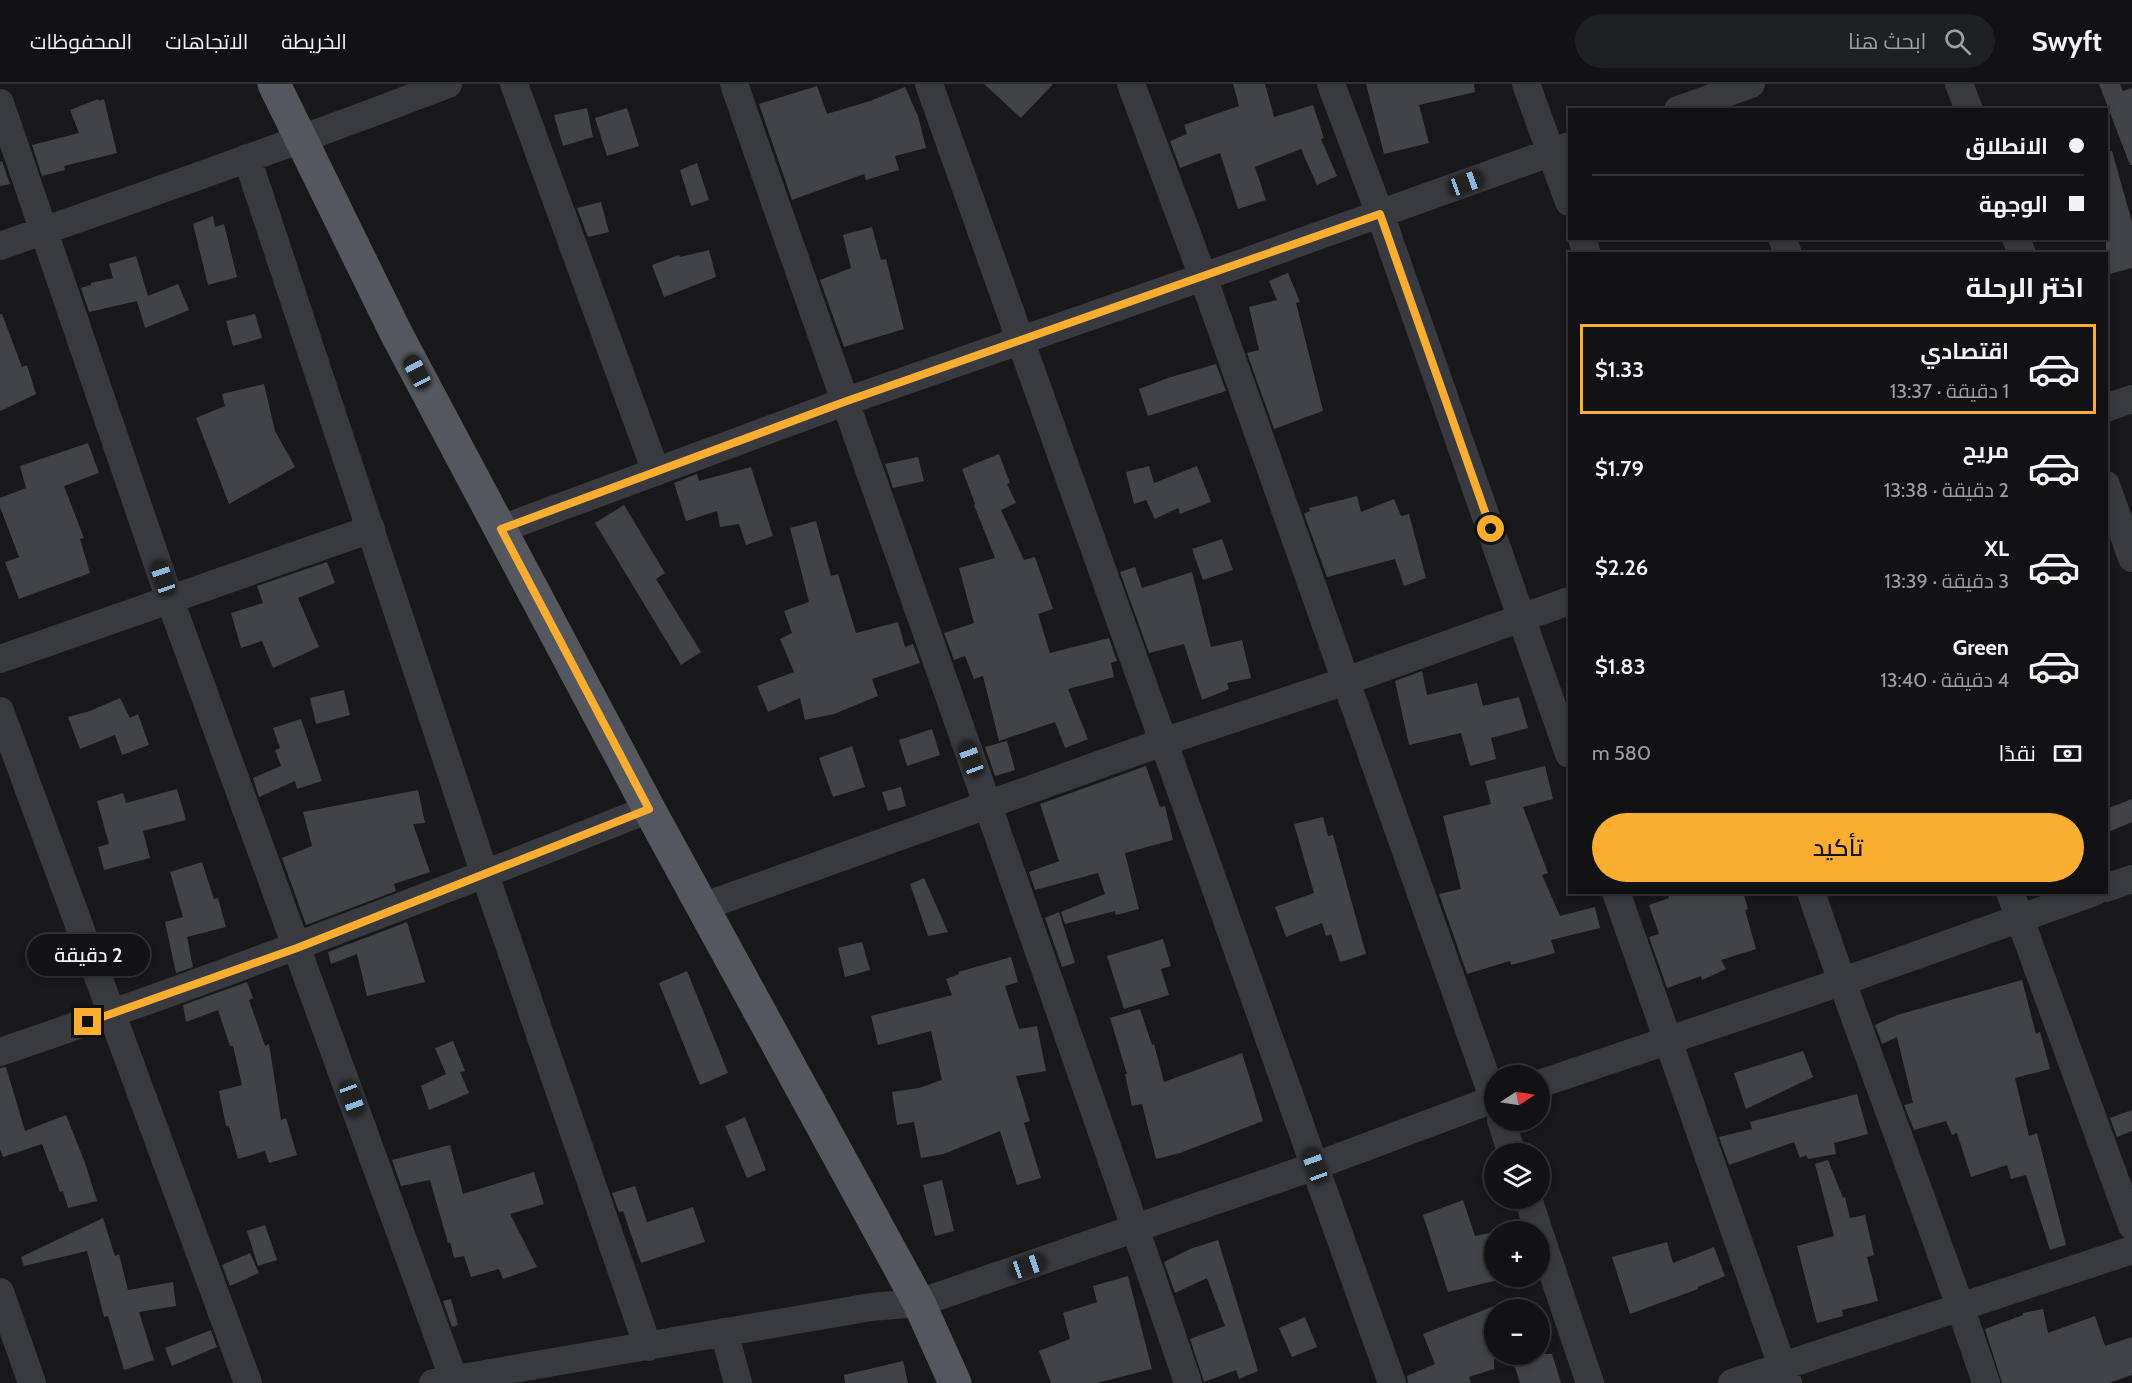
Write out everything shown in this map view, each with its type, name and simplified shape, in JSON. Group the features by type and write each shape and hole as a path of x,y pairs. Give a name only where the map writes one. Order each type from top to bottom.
{"main road":[{"path":"274,84 396,333 649,809 919,1303 955,1383"}],"street":[{"path":"0,246 302,140 448,84"},
{"path":"514,84 656,472"},
{"path":"734,84 1188,1383"},
{"path":"929,84 1392,1383"},
{"path":"1131,84 1203,277 1484,1071"},
{"path":"1331,84 1380,214 1568,751"},
{"path":"1526,84 1560,149 1568,196"},
{"path":"1959,84 1968,108"},
{"path":"1685,108 1737,92"},
{"path":"0,103 170,600 297,948 443,1382 871,1307 919,1303 1315,1166 1484,1103"},
{"path":"501,529 844,402 1560,149"},
{"path":"247,158 485,875 648,1347"},
{"path":"2108,407 2132,399"},
{"path":"2108,491 2132,558"},
{"path":"0,659 371,530"},
{"path":"702,907 1163,741 1346,681 1568,601"},
{"path":"0,711 248,1383"},
{"path":"0,1052 297,948 649,809"},
{"path":"2108,887 2132,879"},
{"path":"1617,894 1785,1375"},
{"path":"1811,894 1961,1307 1986,1383"},
{"path":"1550,1080 1841,982 2014,905 2082,894"},
{"path":"2014,905 2132,1226"},
{"path":"1732,1383 1785,1375 1961,1307 2132,1250"},
{"path":"1550,1265 1590,1383"},
{"path":"0,1292 32,1383"},
{"path":"724,1332 738,1383"}],"building":[{"path":"984,84 1053,84 1021,118"},
{"path":"1233,84 1265,84 1274,117 1313,105 1324,138 1321,139 1337,176 1317,185 1301,149 1255,167 1266,200 1238,209 1220,153 1180,168 1170,141 1187,134 1184,125 1239,106"},
{"path":"1366,84 1474,84 1475,92 1419,105 1429,143 1384,154"},
{"path":"2099,84 2120,84 2123,91 2132,88 2132,165 2130,165"},
{"path":"817,86 827,114 905,87 918,116 926,148 895,156 899,170 866,180 864,174 792,200 759,104"},
{"path":"98,99 99,101 104,99 117,153 64,166 65,170 42,176 32,145 79,133 70,110"},
{"path":"587,108 593,137 563,146 554,115"},
{"path":"627,108 639,146 607,156 595,118"},
{"path":"2112,151 2132,222 2132,268 2108,274 2106,240 2108,240 2108,152"},
{"path":"2,161 10,184 0,186 0,162"},
{"path":"697,163 709,200 691,206 680,170"},
{"path":"601,202 609,232 588,237 577,208"},
{"path":"213,216 215,227 224,224 237,277 208,285 193,224"},
{"path":"872,227 881,260 886,259 904,329 844,347 820,280 851,268 843,235"},
{"path":"709,250 716,277 664,297 652,265 679,255 680,257"},
{"path":"136,256 148,296 178,284 189,310 145,328 137,301 89,312 81,288 113,278 109,264"},
{"path":"1288,273 1300,302 1296,303 1323,411 1274,429 1247,353 1259,350 1249,307 1277,300 1269,281"},
{"path":"0,314 2,314 22,367 27,365 36,394 0,411"},
{"path":"255,314 262,338 233,346 226,321"},
{"path":"1216,364 1226,391 1148,416 1139,389"},
{"path":"264,384 275,431 295,467 229,504 196,418 225,406 222,394"},
{"path":"88,443 99,473 64,486 84,538 80,539 90,573 19,599 5,562 19,557 0,507 0,498 26,488 20,466"},
{"path":"999,454 1010,483 1007,484 1016,503 1001,510 1024,560 1035,557 1053,609 1038,614 1050,653 1109,638 1117,661 1111,663 1114,677 1068,689 1088,739 1065,748 1055,722 999,741 983,676 974,679 965,656 954,660 944,633 974,623 959,568 995,558 962,469"},
{"path":"918,457 924,481 893,488 885,464"},
{"path":"1149,466 1154,483 1197,466 1211,502 1180,514 1178,508 1155,519 1146,500 1134,504 1126,472"},
{"path":"751,467 773,536 746,545 739,524 720,527 717,511 686,521 674,483 697,474 699,481"},
{"path":"1357,496 1361,512 1394,499 1401,516 1409,514 1426,578 1404,586 1395,559 1327,577 1304,514 1310,511 1309,508"},
{"path":"624,505 665,573 656,579 701,652 681,665 595,523"},
{"path":"816,521 831,576 838,574 856,633 898,622 905,647 913,644 920,663 872,679 878,696 834,714 805,720 800,698 768,712 757,686 794,672 780,639 792,633 784,611 809,602 790,528"},
{"path":"1222,539 1233,570 1203,580 1192,549"},
{"path":"327,562 335,583 298,598 319,647 273,668 262,641 241,648 231,613 263,603 257,586"},
{"path":"1135,567 1142,588 1192,572 1211,647 1242,640 1251,678 1227,683 1229,689 1202,700 1184,644 1149,653 1120,572"},
{"path":"1422,671 1427,695 1477,683 1483,706 1519,697 1528,728 1491,738 1496,759 1470,766 1461,733 1409,745 1395,681"},
{"path":"344,690 350,715 316,724 310,698"},
{"path":"120,698 130,718 138,714 149,745 122,755 115,735 80,749 68,717 90,711"},
{"path":"301,719 322,781 297,789 295,781 259,797 253,778 281,766 275,750 280,748 273,728"},
{"path":"932,729 940,755 907,766 899,740"},
{"path":"1007,741 1015,770 995,776 985,747"},
{"path":"852,746 865,787 833,797 819,758"},
{"path":"1146,766 1160,807 1165,806 1173,840 1125,853 1139,909 1116,915 1115,911 1065,924 1061,912 1105,894 1098,873 1035,890 1029,872 1059,861 1040,804"},
{"path":"1545,766 1553,799 1523,807 1548,873 1542,875 1560,916 1595,907 1600,928 1551,940 1555,953 1511,965 1510,961 1467,974 1439,894 1461,889 1443,816 1491,804 1485,781"},
{"path":"901,787 906,806 888,811 882,792"},
{"path":"177,789 186,820 143,831 150,858 104,870 98,847 109,844 97,801 123,793 126,803"},
{"path":"418,790 425,823 413,824 430,872 394,884 396,891 306,925 282,858 312,846 303,812"},
{"path":"2132,799 2132,822 2108,832 2108,808"},
{"path":"1323,817 1328,836 1333,835 1366,954 1340,962 1331,934 1326,936 1322,923 1286,937 1275,907 1314,893 1294,824"},
{"path":"202,862 214,899 218,898 226,927 187,937 193,967 176,973 165,922 183,917 170,872"},
{"path":"924,878 948,932 928,936 910,884"},
{"path":"1668,894 1744,894 1748,909 1745,910 1756,949 1721,960 1726,969 1702,980 1701,976 1667,988 1649,937 1659,934 1649,905 1669,898"},
{"path":"1059,912 1075,963 1062,967 1045,918"},
{"path":"407,922 425,982 367,996 357,954 331,964 328,952"},
{"path":"1163,939 1171,966 1161,969 1169,995 1124,1009 1107,956"},
{"path":"862,942 870,970 845,977 838,948"},
{"path":"1011,957 1018,982 1005,986 1019,1029 1037,1026 1046,1071 1016,1076 1030,1121 1024,1123 1041,1178 1017,1185 1000,1131 944,1154 921,1158 914,1122 897,1125 892,1092 919,1088 942,1080 931,1031 878,1045 871,1016 952,995 946,979 959,974 958,972"},
{"path":"687,971 728,1073 700,1085 659,983"},
{"path":"2022,980 2036,1034 2040,1032 2050,1069 2015,1078 2029,1136 2037,1133 2066,1245 2050,1250 2026,1175 2011,1179 2007,1165 1971,1177 1957,1133 1952,1135 1946,1121 1914,1130 1904,1105 1913,1103 1897,1037 1882,1044 1875,1025 1897,1015"},
{"path":"247,982 253,998 249,1000 265,1046 269,1044 281,1120 286,1118 297,1155 269,1163 265,1151 238,1159 229,1126 226,1126 219,1091 242,1085 233,1046 230,1046 218,1010 186,1022 183,1005"},
{"path":"1140,1009 1152,1045 1154,1044 1164,1082 1242,1053 1263,1121 1180,1153 1156,1159 1142,1104 1132,1106 1125,1074 1127,1074 1110,1018"},
{"path":"453,1041 465,1071 460,1072 469,1093 429,1110 421,1086 446,1074 435,1048"},
{"path":"1803,1051 1813,1077 1746,1109 1734,1073"},
{"path":"6,1067 25,1131 66,1115 97,1201 68,1208 42,1144 3,1157 0,1149 0,1068"},
{"path":"1857,1094 1868,1134 1834,1143 1836,1154 1808,1159 1806,1155 1800,1158 1794,1142 1729,1165 1719,1137 1752,1129 1750,1122"},
{"path":"2132,1110 2132,1131 2117,1137 2110,1118"},
{"path":"745,1117 766,1170 747,1178 725,1126"},
{"path":"450,1145 463,1194 534,1172 544,1204 510,1214 537,1267 503,1279 499,1269 471,1277 464,1256 454,1258 430,1180 401,1186 392,1160"},
{"path":"1828,1160 1843,1198 1845,1197 1850,1218 1865,1215 1874,1255 1867,1257 1878,1301 1842,1310 1843,1316 1817,1323 1797,1246 1834,1236 1815,1164"},
{"path":"942,1180 954,1231 935,1236 923,1185"},
{"path":"635,1186 647,1222 693,1207 705,1242 641,1263 623,1211 619,1212 612,1193"},
{"path":"1463,1200 1475,1236 1484,1234 1484,1283 1448,1292 1423,1215"},
{"path":"103,1218 115,1256 119,1254 128,1290 173,1282 176,1306 139,1312 154,1360 124,1370 108,1316 104,1317 87,1251 24,1266 21,1257"},
{"path":"265,1225 277,1260 258,1266 247,1231"},
{"path":"1218,1240 1258,1371 1239,1379 1236,1370 1204,1382 1190,1339 1225,1326 1207,1278 1175,1293 1164,1262 1190,1249"},
{"path":"1667,1242 1673,1263 1714,1247 1725,1276 1698,1287 1698,1289 1630,1314 1612,1257"},
{"path":"250,1253 259,1273 230,1286 222,1265"},
{"path":"1128,1276 1152,1369 1097,1383 1051,1383 1039,1351 1070,1339 1063,1313 1097,1302 1093,1286"},
{"path":"451,1299 458,1325 452,1327 443,1301"},
{"path":"2043,1309 2048,1333 2095,1316 2105,1346 2132,1337 2132,1375 2109,1383 2002,1383 1985,1329 2023,1315 2023,1313"},
{"path":"1484,1310 1484,1365 1494,1365 1494,1369 1469,1377 1471,1383 1408,1383 1407,1376 1435,1364 1423,1334"},
{"path":"1305,1317 1317,1347 1292,1357 1279,1328"},
{"path":"211,1330 217,1347 172,1366 165,1348"},
{"path":"1550,1354 1552,1354 1561,1383 1520,1383 1514,1365 1550,1365"},
{"path":"903,1361 908,1383 845,1383 844,1375"}],"route":[{"path":"88,1022 297,948 649,809 501,529 844,402 1380,214 1491,529"}]}
